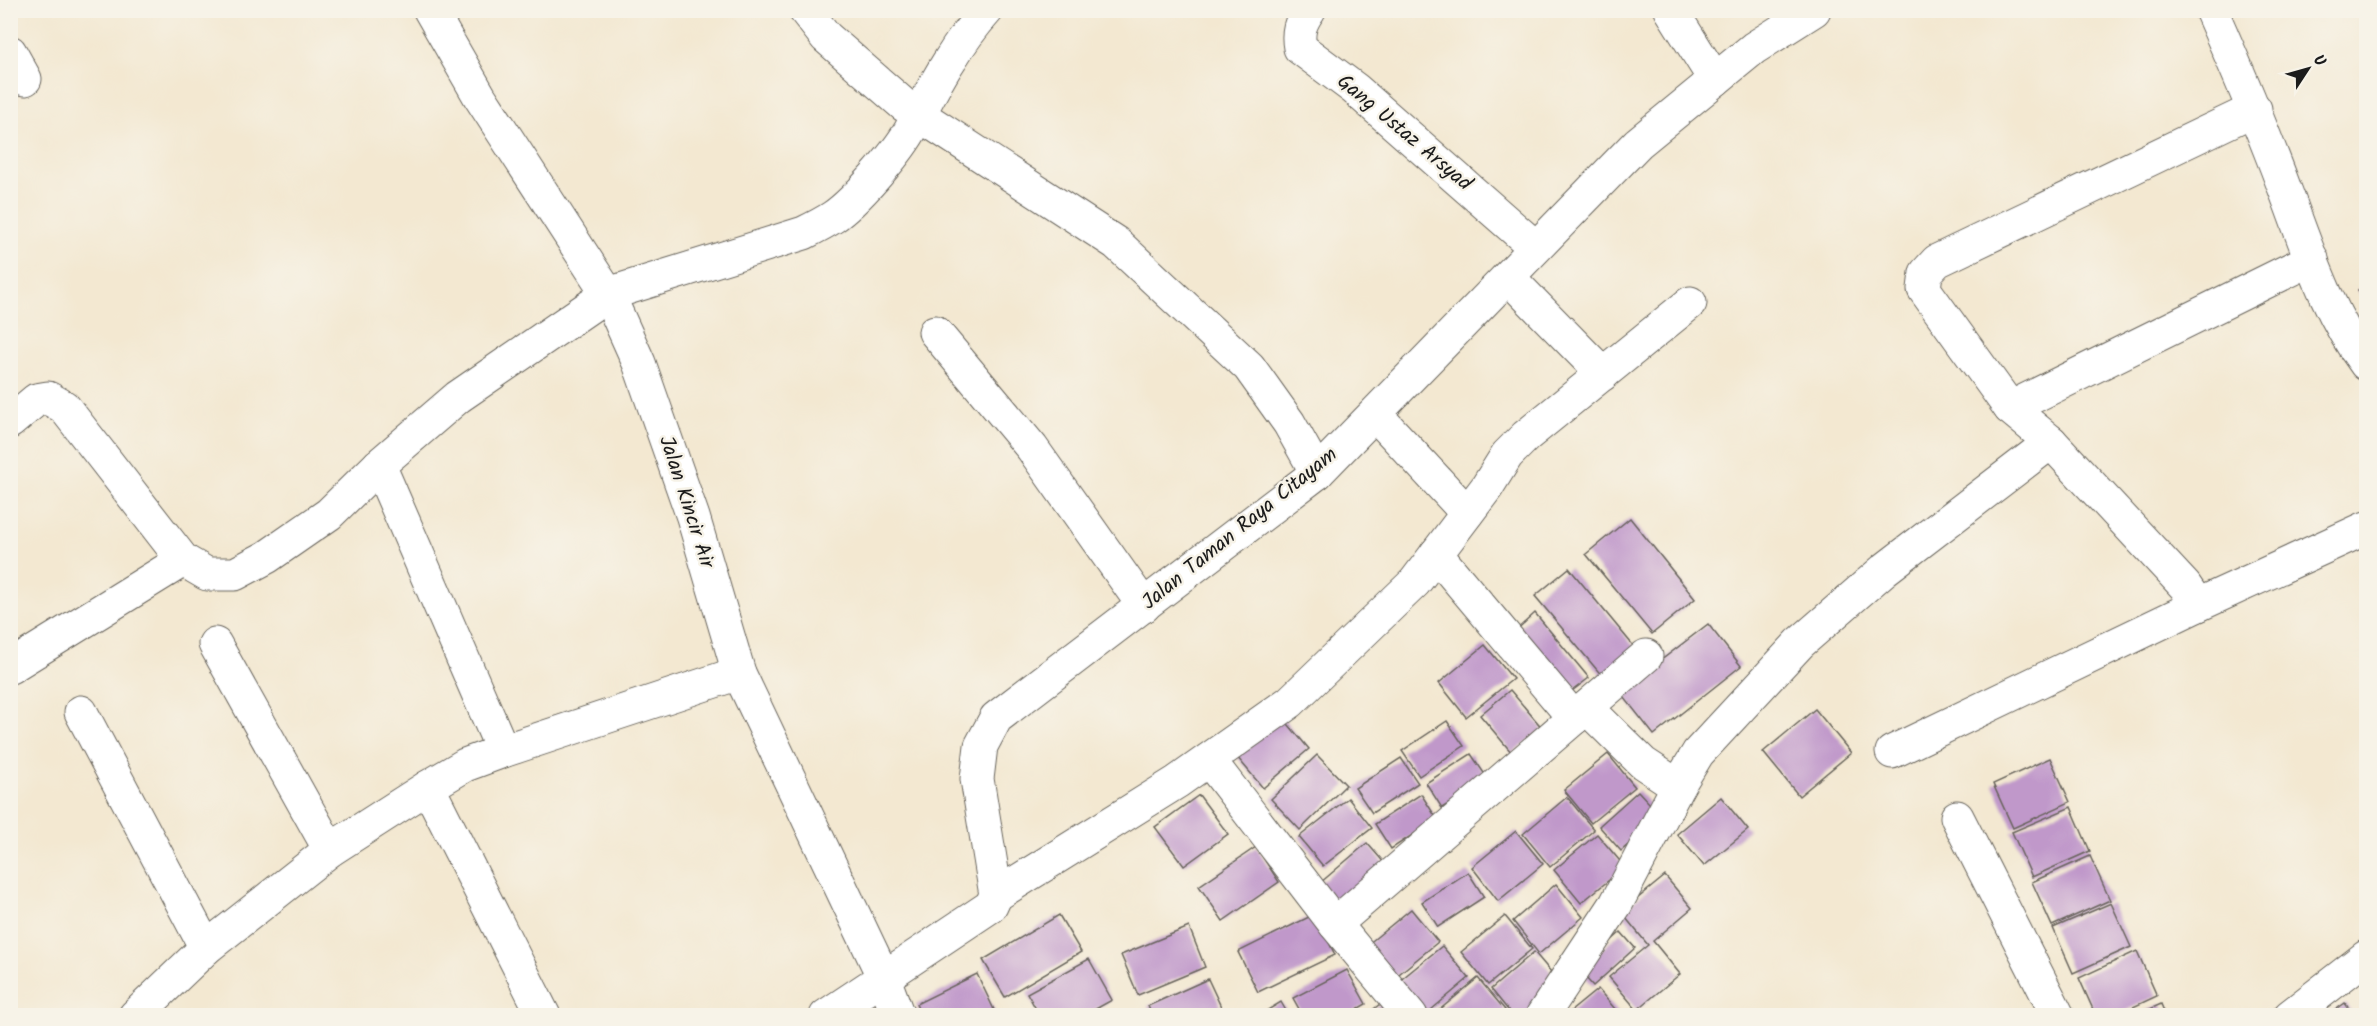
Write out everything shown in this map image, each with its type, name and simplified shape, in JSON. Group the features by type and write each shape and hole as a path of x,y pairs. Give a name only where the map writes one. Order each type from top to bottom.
{"street":[{"name":"Jalan Kincir Air","path":"430,10 480,97 608,294 639,363 682,484 739,673 883,976 898,1016"},
{"path":"805,10 826,37 858,67 917,113 1125,251 1249,367 1289,423 1317,473"},
{"path":"10,422 36,400 48,398 64,407 183,560 207,574 235,574 267,557 328,514 379,465 458,397 608,294 804,233 834,217 871,181 909,132 917,113 975,24 987,10"},
{"name":"Gang Ustaz Arsyad","path":"1309,10 1301,22 1298,35 1300,48 1355,89 1535,247"},
{"path":"1671,10 1716,80"},
{"name":"Jalan Taman Raya Citayam","path":"996,895 977,779 981,746 996,718 1317,473 1638,143 1754,48 1814,10"},
{"path":"2211,10 2255,109 2312,259 2342,326 2367,364"},
{"path":"2198,605 2185,586 2051,442 2010,408 1924,289 1926,273 1937,261 2255,109"},
{"path":"2010,408 2312,259"},
{"path":"1508,277 1603,374"},
{"path":"826,1016 883,976 976,917 990,906 996,895 1209,760 1290,702 1415,582 1507,455 1526,436 1690,303"},
{"path":"935,332 1032,448 1144,606"},
{"path":"1375,414 1467,513"},
{"path":"1542,1016 1616,904 1678,786 1698,753 1800,643 1884,570 2051,442"},
{"path":"379,465 503,751"},
{"path":"1892,752 2198,605 2367,528"},
{"path":"1436,554 1580,713 1678,786"},
{"path":"10,667 183,560"},
{"path":"215,644 330,850"},
{"path":"1335,924 1646,656"},
{"path":"135,1016 206,948 330,850 465,765 739,673"},
{"path":"81,712 206,948"},
{"path":"1209,760 1335,924 1412,1016"},
{"path":"428,787 544,1016"},
{"path":"1957,817 2058,1016"},
{"path":"2290,1016 2367,957"}],"building":[{"path":"2366,285 2366,304 2358,290"},
{"path":"1630,518 1695,599 1652,634 1586,554"},
{"path":"1569,568 1636,649 1603,677 1535,596"},
{"path":"1535,613 1589,678 1564,697 1512,634"},
{"path":"1708,624 1741,666 1654,735 1620,692"},
{"path":"1485,645 1513,679 1466,717 1439,683"},
{"path":"1510,690 1543,729 1512,753 1480,715"},
{"path":"1815,709 1851,753 1799,796 1763,752"},
{"path":"1283,718 1309,749 1263,788 1237,757"},
{"path":"1447,721 1464,746 1419,776 1402,751"},
{"path":"1471,754 1488,779 1442,808 1426,783"},
{"path":"1608,754 1635,787 1591,823 1564,790"},
{"path":"1317,755 1346,785 1300,830 1271,799"},
{"path":"1401,758 1418,783 1372,813 1355,788"},
{"path":"2050,758 2070,802 2013,828 1993,784"},
{"path":"1638,791 1661,816 1621,851 1599,826"},
{"path":"1421,794 1437,819 1391,849 1375,824"},
{"path":"1199,795 1228,834 1184,866 1155,827"},
{"path":"1567,797 1594,830 1550,867 1523,834"},
{"path":"1721,797 1748,830 1704,866 1677,834"},
{"path":"1348,798 1372,828 1323,866 1299,837"},
{"path":"2071,807 2090,851 2032,877 2012,832"},
{"path":"1516,831 1543,864 1498,901 1472,867"},
{"path":"1597,834 1625,867 1581,903 1554,870"},
{"path":"1367,843 1387,866 1339,907 1320,883"},
{"path":"1256,847 1279,882 1223,921 1199,886"},
{"path":"2090,856 2110,900 2052,926 2032,882"},
{"path":"1468,872 1484,897 1438,927 1422,902"},
{"path":"1665,876 1692,908 1653,941 1680,974 1637,1010 1609,977 1648,945 1621,912"},
{"path":"1556,884 1583,917 1539,954 1513,921"},
{"path":"2111,903 2131,947 2073,973 2053,928"},
{"path":"1411,909 1438,942 1394,978 1367,945"},
{"path":"1315,914 1335,955 1258,992 1238,952"},
{"path":"1059,915 1081,952 1005,997 983,960"},
{"path":"1505,916 1532,949 1488,985 1461,952"},
{"path":"1189,927 1205,967 1138,995 1121,955"},
{"path":"1621,932 1635,948 1593,986 1579,970"},
{"path":"1442,946 1469,978 1425,1015 1398,982"},
{"path":"2137,951 2157,996 2114,1016 2096,1016 2079,978"},
{"path":"1534,952 1562,985 1525,1016 1513,1016 1491,989"},
{"path":"1089,959 1112,1000 1083,1016 1040,1016 1027,993"},
{"path":"1347,970 1366,1004 1345,1016 1303,1016 1293,998"},
{"path":"977,974 997,1016 921,1016 916,1004"},
{"path":"1478,978 1505,1010 1499,1016 1432,1016"},
{"path":"1208,979 1222,1009 1208,1016 1152,1016 1148,1006"},
{"path":"1598,989 1621,1016 1565,1016"},
{"path":"1281,1002 1289,1016 1258,1016"},
{"path":"2345,1003 2354,1016 2327,1016"},
{"path":"1380,1004 1388,1016 1365,1016"},
{"path":"2161,1004 2166,1016 2135,1016"}]}
